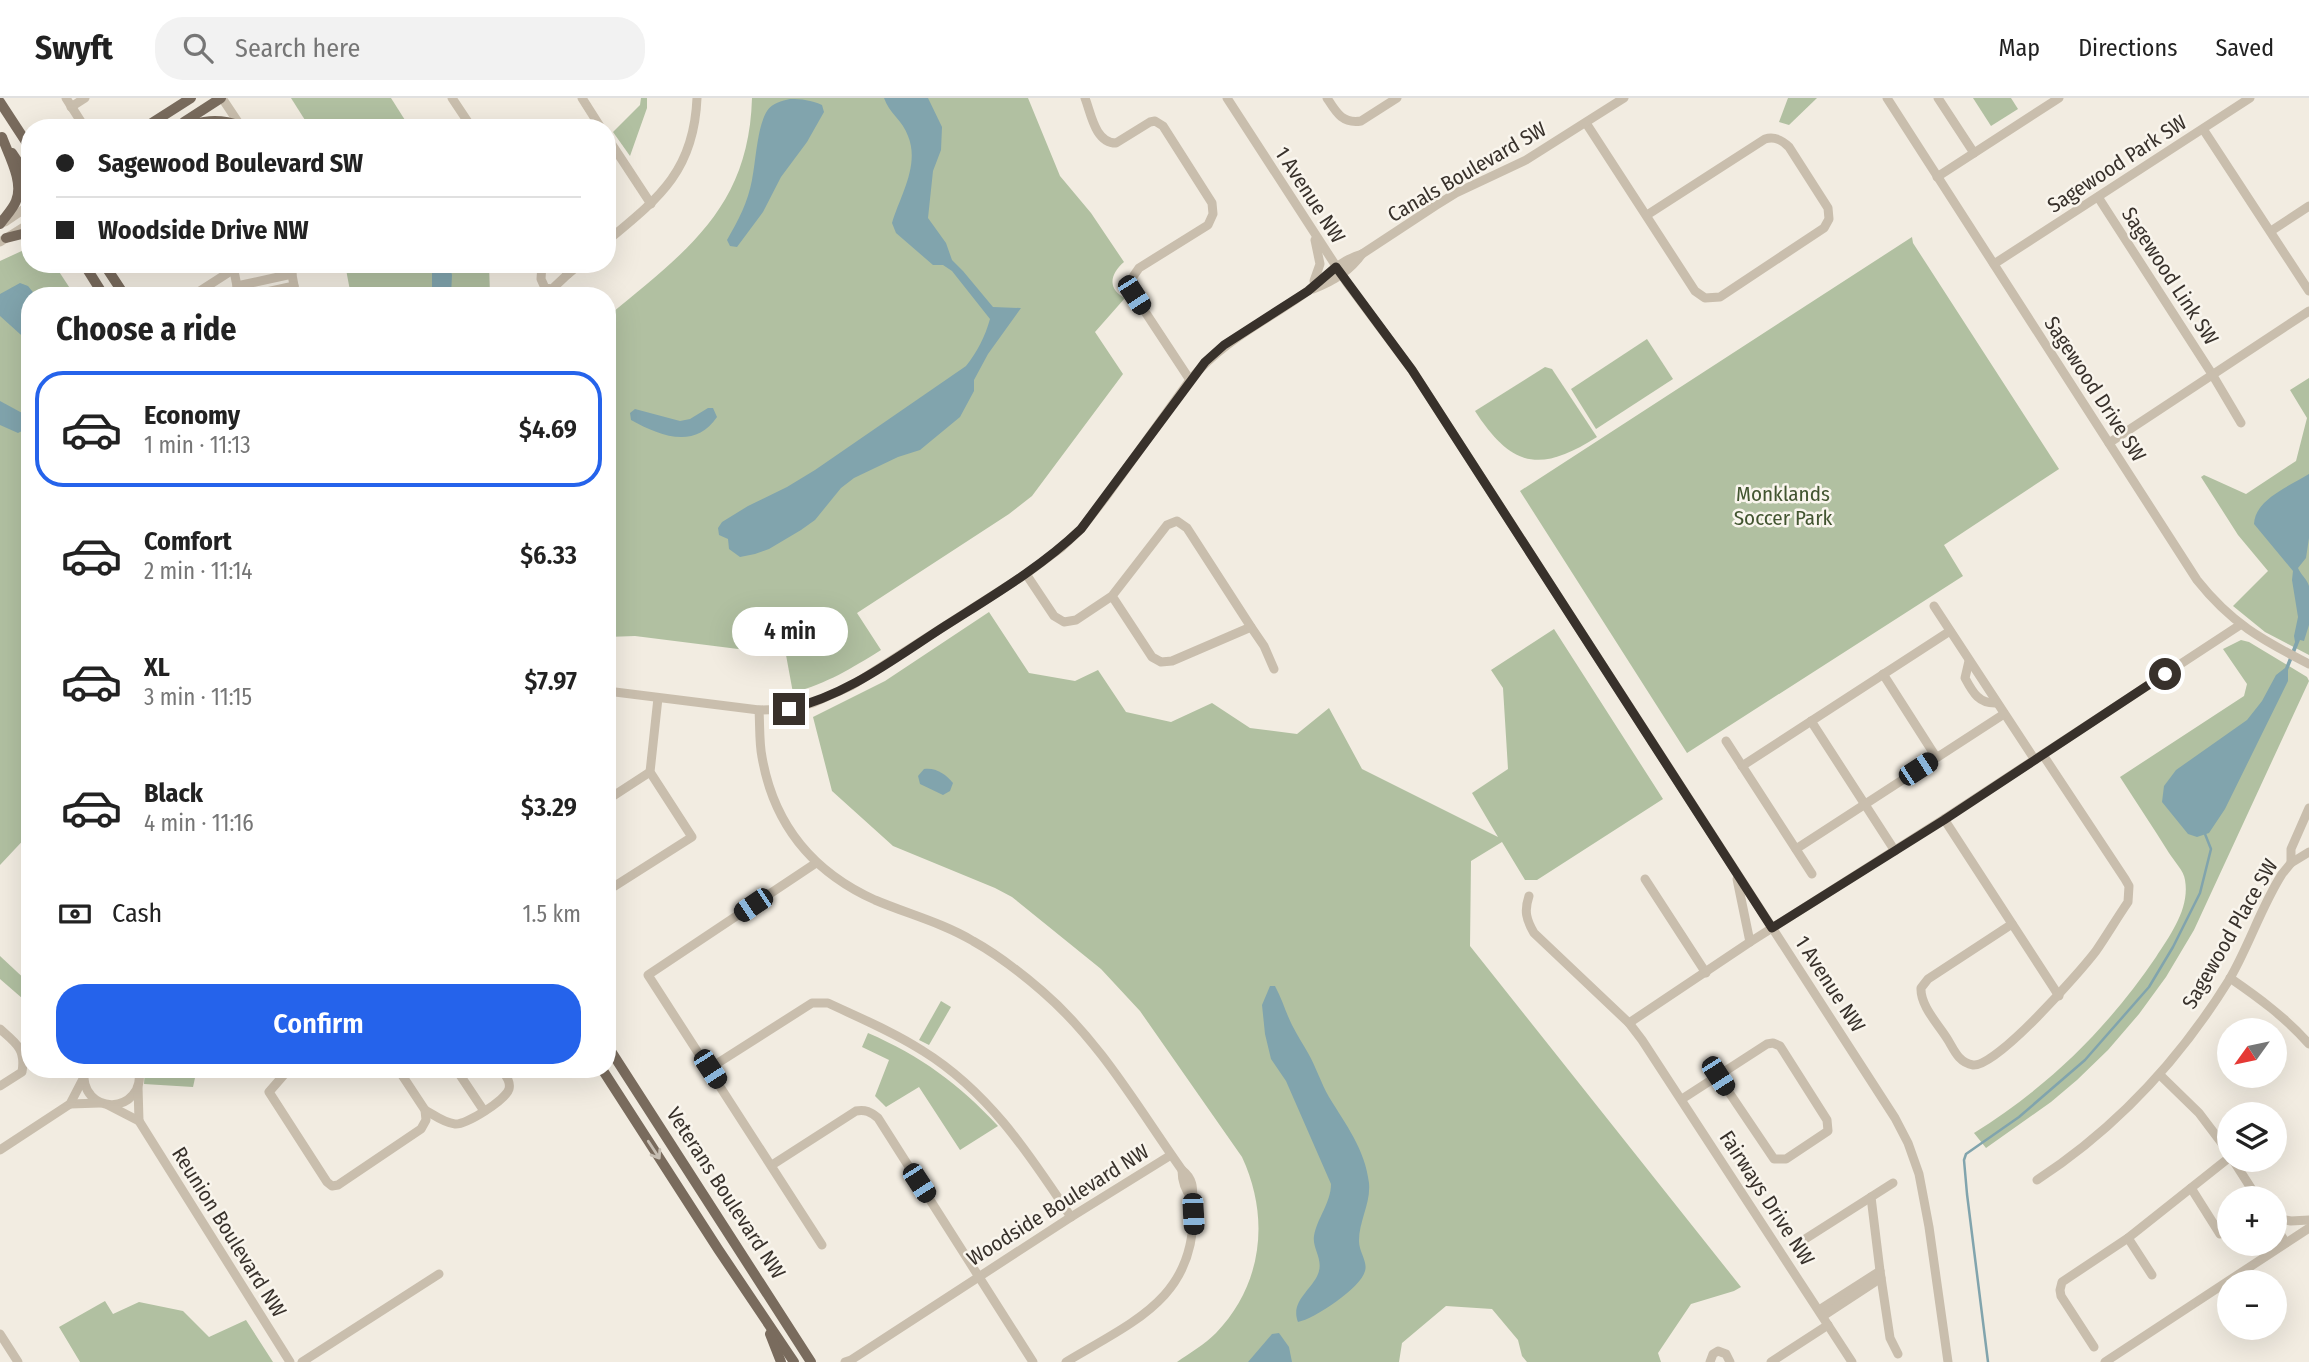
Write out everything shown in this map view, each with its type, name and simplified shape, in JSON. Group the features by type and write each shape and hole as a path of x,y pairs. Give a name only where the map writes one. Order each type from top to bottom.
{"main road":[{"path":"158,119 191,98"},
{"path":"190,119 222,98"},
{"path":"0,102 21,134"},
{"path":"1,136 21,166"},
{"path":"0,224 15,203 18,193 17,180 1,136"},
{"path":"3,240 21,235"},
{"name":"Veterans Boulevard NW","path":"616,1059 811,1362"},
{"name":"Veterans Boulevard NW","path":"609,1078 794,1362"},
{"path":"760,1308 781,1362"}],"street":[{"path":"79,119 68,102 85,98"},
{"path":"222,98 236,119"},
{"path":"453,98 466,119"},
{"path":"582,98 595,119"},
{"path":"616,233 665,190 686,153 696,115 697,98"},
{"path":"1085,98 1098,132 1111,143 1116,143 1150,122 1155,121 1163,127 1212,203 1213,214 1208,225 1139,268 1130,281 1134,295 1190,380"},
{"name":"1 Avenue NW","path":"1227,98 1338,271 1412,370 1895,1118 1912,1151 1919,1174 1948,1362"},
{"path":"1328,98 1338,114 1354,122 1361,121 1397,98"},
{"name":"Canals Boulevard SW","path":"616,694 759,710 789,709 813,703 851,686 1026,574 1061,548 1081,529 1190,380 1224,345 1338,271 1355,264 1362,254 1446,200 1526,160 1624,98"},
{"name":"Sagewood Drive SW","path":"1887,98 2197,580 2210,597 2240,625 2309,664"},
{"path":"1938,98 1974,153"},
{"path":"1937,177 2047,101 2059,98"},
{"path":"2203,129 2250,98"},
{"path":"1586,123 1695,290 1704,298 1720,297 1824,228 1829,219 1828,208 1789,147 1771,137 1647,215"},
{"name":"Sagewood Park SW","path":"1993,264 2203,129 2309,291"},
{"path":"616,151 651,204"},
{"name":"Sagewood Link SW","path":"2098,197 2241,423"},
{"path":"2271,231 2309,206"},
{"path":"0,224 21,211"},
{"path":"3,240 21,229"},
{"path":"1308,291 1318,274 1320,264 1314,233"},
{"path":"204,287 223,273"},
{"path":"248,287 281,273"},
{"path":"554,287 568,274"},
{"path":"2109,443 2309,311"},
{"path":"1026,574 1058,620 1076,620 1112,596 1167,525 1177,521 1187,527 1264,646 1274,669"},
{"path":"1112,596 1152,657 1161,662 1172,662 1251,626"},
{"path":"1934,606 1997,704 2125,879 2130,894 2128,902 2096,951 2059,996 1984,1063 1970,1065 1959,1059 1923,1000 1922,988 1928,979 2012,924"},
{"path":"1629,1023 2240,625"},
{"path":"1742,766 1950,631"},
{"path":"1969,660 1965,678 1975,695 1984,703 1997,704"},
{"path":"1883,674 1936,757"},
{"path":"616,885 692,837 650,772 658,698"},
{"name":"Woodside Boulevard NW","path":"759,710 761,754 773,797 782,818 816,863 853,889 972,940 1002,959 1043,992 1099,1051 1171,1155 849,1362"},
{"path":"1796,849 2004,713"},
{"path":"1811,721 1895,850"},
{"path":"1726,741 1812,874"},
{"path":"616,794 650,772"},
{"name":"Sagewood Place SW","path":"2037,1180 2090,1141 2160,1075 2197,1026 2230,978 2275,884 2291,863 2291,849 2309,808"},
{"path":"1944,820 2059,996"},
{"path":"2291,863 2309,852"},
{"path":"816,863 648,975 822,1245"},
{"path":"1735,870 1750,942"},
{"path":"1645,879 1706,973"},
{"name":"Fairways Drive NW","path":"1529,896 1526,917 1534,933 1629,1023 1656,1059 1852,1362"},
{"path":"2230,978 2279,1013 2309,1044"},
{"path":"710,1069 812,1003 828,1003 921,1049 974,1088 1014,1134 1071,1217"},
{"path":"0,1029 16,1043 21,1052"},
{"path":"1682,1099 1767,1044 1777,1044 1827,1120 1828,1131 1786,1159 1774,1159 1718,1076"},
{"path":"0,1086 21,1073"},
{"path":"2160,1075 2199,1113 2217,1138"},
{"path":"70,1104 82,1078"},
{"path":"85,1078 89,1094 139,1121"},
{"path":"1,1146 70,1104 125,1102 136,1092 140,1078"},
{"path":"281,1078 269,1092 332,1186 338,1185 421,1129 426,1120 425,1110 404,1078"},
{"path":"462,1078 484,1111"},
{"path":"425,1110 454,1124 464,1124 503,1099 508,1092 507,1078"},
{"path":"138,1086 139,1121"},
{"path":"772,1165 856,1111 867,1110 878,1118 1033,1362"},
{"name":"Reunion Boulevard NW","path":"139,1121 290,1362"},
{"path":"1066,1362 1142,1316 1159,1302 1183,1269 1194,1230 1192,1199 1182,1179 1182,1170 1171,1155"},
{"path":"2094,1347 2061,1296 2060,1285 2128,1238 2217,1168"},
{"path":"1802,1241 1893,1183"},
{"path":"2191,1188 2217,1229"},
{"path":"1871,1197 1890,1338 1898,1354"},
{"path":"2287,1220 2309,1220"},
{"path":"2287,1242 2309,1228"},
{"path":"2128,1238 2152,1275"},
{"path":"2105,1362 2266,1256"},
{"path":"302,1362 439,1273"},
{"path":"1771,1362 1823,1317 1880,1274"},
{"path":"0,1334 18,1362"},
{"path":"1710,1362 1713,1354 1718,1351 1726,1354 1730,1362"}],"green space":[{"path":"291,98 391,98 404,119 304,119"},
{"path":"641,98 647,98 647,108 630,156 616,136 616,129 640,105"},
{"path":"752,98 1028,98 1060,176 1091,213 1124,262 1112,281 1115,290 1125,298 1095,332 1123,374 1032,496 1009,514 857,613 881,650 838,675 793,693 786,655 635,636 616,637 616,309 662,271 708,225 739,170 748,137"},
{"path":"1788,98 1817,98 1789,125 1779,122"},
{"path":"1973,98 2011,98 2018,109 1991,126"},
{"name":"Monklands Soccer Park","path":"1912,237 1913,243 2059,469 1944,545 1963,576 1687,753 1520,491"},
{"path":"21,251 21,273 60,273 69,287 21,287 21,843 0,865 0,261"},
{"path":"347,273 489,273 490,287 349,287"},
{"path":"1647,339 1673,379 1596,429 1571,389"},
{"path":"1545,367 1552,369 1597,437 1559,456 1543,460 1528,459 1515,454 1502,444 1475,411"},
{"path":"2309,378 2309,655 2265,632 2233,606 2268,571 2238,535 2201,477 2204,475 2246,494 2296,461 2307,418 2290,390"},
{"path":"989,612 1029,673 1075,681 1098,670 1126,712 1171,722 1212,703 1250,728 1297,734 1329,708 1362,769 1498,837 1472,793 1508,769 1503,688 1491,670 1554,629 1663,799 1537,880 1525,880 1502,842 1471,861 1470,946 1741,1287 1691,1304 1658,1353 1661,1362 1527,1362 1522,1356 1518,1340 1492,1309 1446,1306 1402,1343 1399,1362 1177,1362 1216,1333 1232,1314 1252,1272 1257,1249 1256,1203 1242,1157 1140,1011 1101,969 1012,897 893,846 832,791 813,717 885,681"},
{"path":"2241,640 2249,642 2307,677 2309,681 2194,930 2166,977 2108,1050 2051,1102 1986,1148 1974,1133 2027,1096 2074,1055 2137,983 2173,930 2185,901 2184,877 2120,777 2244,696 2247,684 2223,649"},
{"path":"0,956 21,976 21,997 0,979"},
{"path":"941,1001 951,1007 929,1045 919,1040"},
{"path":"868,1033 905,1051 938,1072 969,1097 998,1126 960,1150 919,1087 886,1107 875,1096 889,1060 862,1047"},
{"path":"144,1078 195,1078 193,1087 144,1084"},
{"path":"105,1301 113,1314 139,1302 183,1311 209,1337 246,1320 273,1362 80,1362 59,1327"}],"water":[{"path":"884,98 928,98 942,127 941,150 933,171 928,218 946,243 952,260 993,307 1021,308 988,354 974,380 974,391 960,417 920,450 898,457 854,478 841,488 815,520 801,530 769,549 740,557 729,549 728,539 719,535 718,528 722,522 815,470 966,366 988,326 990,319 952,271 943,265 933,265 896,233 892,223 908,180 912,158 906,131"},
{"path":"790,99 818,103 822,105 824,112 807,142 781,177 763,212 737,247 730,246 727,240 750,188 764,118 772,106"},
{"path":"432,273 451,273 451,287 432,287"},
{"path":"20,283 29,287 21,287 21,335 0,316 0,294"},
{"path":"0,401 21,412 21,432 18,433 0,425"},
{"path":"708,408 713,408 717,417 698,434 688,437 654,431 631,420 630,413 635,409 680,421 690,419"},
{"path":"2309,474 2309,538 2306,558 2298,568 2309,586 2309,625 2304,641 2300,640 2288,670 2288,681 2225,809 2209,833 2197,837 2188,834 2162,802 2164,786 2176,770 2247,720 2262,701 2276,675 2285,668 2295,642 2298,617 2293,571 2254,524 2260,507 2267,500"},
{"path":"924,769 936,770 947,777 953,783 950,791 943,795 920,784 918,776"},
{"path":"1270,986 1275,986 1326,1092 1354,1138 1369,1183 1359,1245 1366,1268 1362,1278 1336,1302 1298,1322 1296,1315 1299,1302 1318,1274 1319,1259 1314,1236 1329,1198 1331,1184 1286,1081 1271,1059 1262,1005"},
{"path":"1279,1333 1289,1347 1292,1362 1248,1362 1272,1334"}],"waterway":[{"path":"1988,1362 1967,1194 1964,1160 1966,1154 2019,1117 2085,1060 2149,987 2200,893 2211,849 2205,834"}],"route":[{"path":"789,709 813,703 851,686 1026,574 1061,548 1081,529 1105,498 1205,362 1224,345 1308,291 1336,267 1412,370 1772,928 1944,820 2165,674"}]}
